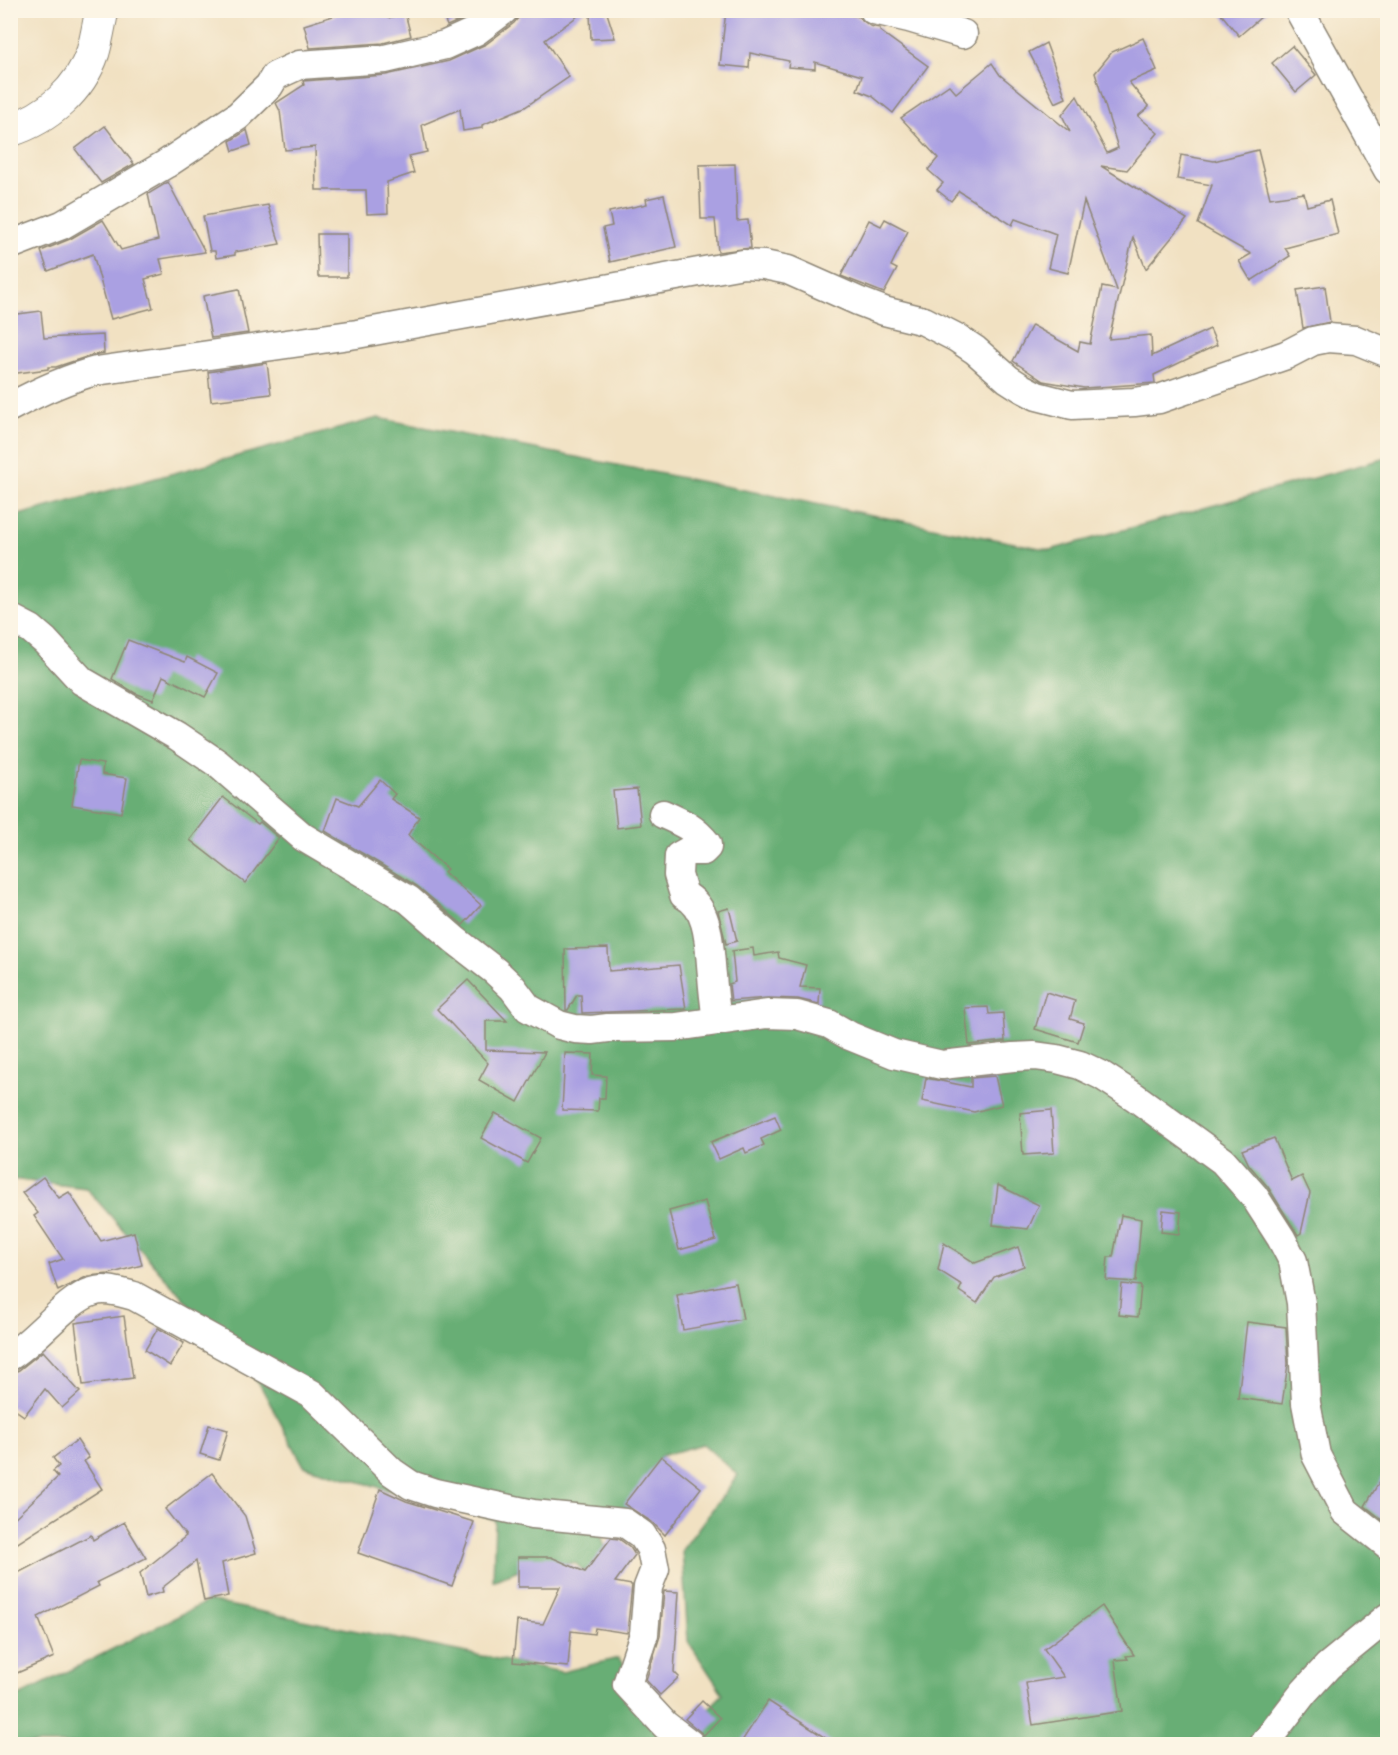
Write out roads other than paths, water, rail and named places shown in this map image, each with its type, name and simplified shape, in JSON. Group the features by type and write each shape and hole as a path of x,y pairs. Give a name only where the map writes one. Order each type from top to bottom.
{"main road":[{"path":"10,130 36,120 51,110 75,85 92,54 102,10"}],"street":[{"path":"10,245 62,225 157,170 238,116 269,86 275,76 299,65 385,59 445,45 476,31 504,10"},
{"path":"874,10 963,34"},
{"path":"1299,10 1388,170"},
{"path":"10,407 44,389 96,371 357,334 743,264 788,270 884,311 924,321 949,333 975,350 1008,379 1022,388 1072,405 1159,399 1286,355 1313,341 1328,338 1356,340 1388,353"},
{"path":"10,618 31,629 45,641 82,681 177,736 217,763 303,837 409,900 495,971 513,988 528,1008 548,1020 575,1029 592,1030 676,1027 766,1014 797,1015 829,1024 850,1036 894,1054 942,1065 1035,1056 1080,1065 1101,1075 1223,1161 1268,1215 1293,1261 1302,1303 1306,1403 1316,1455 1345,1511 1388,1545"},
{"path":"663,814 698,832 707,844 703,851 688,851 679,856 678,875 684,895 700,910 707,932 717,1021"},
{"path":"10,1356 33,1340 74,1302 93,1291 114,1291 134,1296 312,1394 392,1472 411,1485 435,1493 533,1514 625,1523 642,1535 651,1549 655,1569 648,1587 644,1634 627,1684 665,1725 690,1744"},
{"path":"1264,1744 1304,1692 1328,1666 1388,1617"}]}
